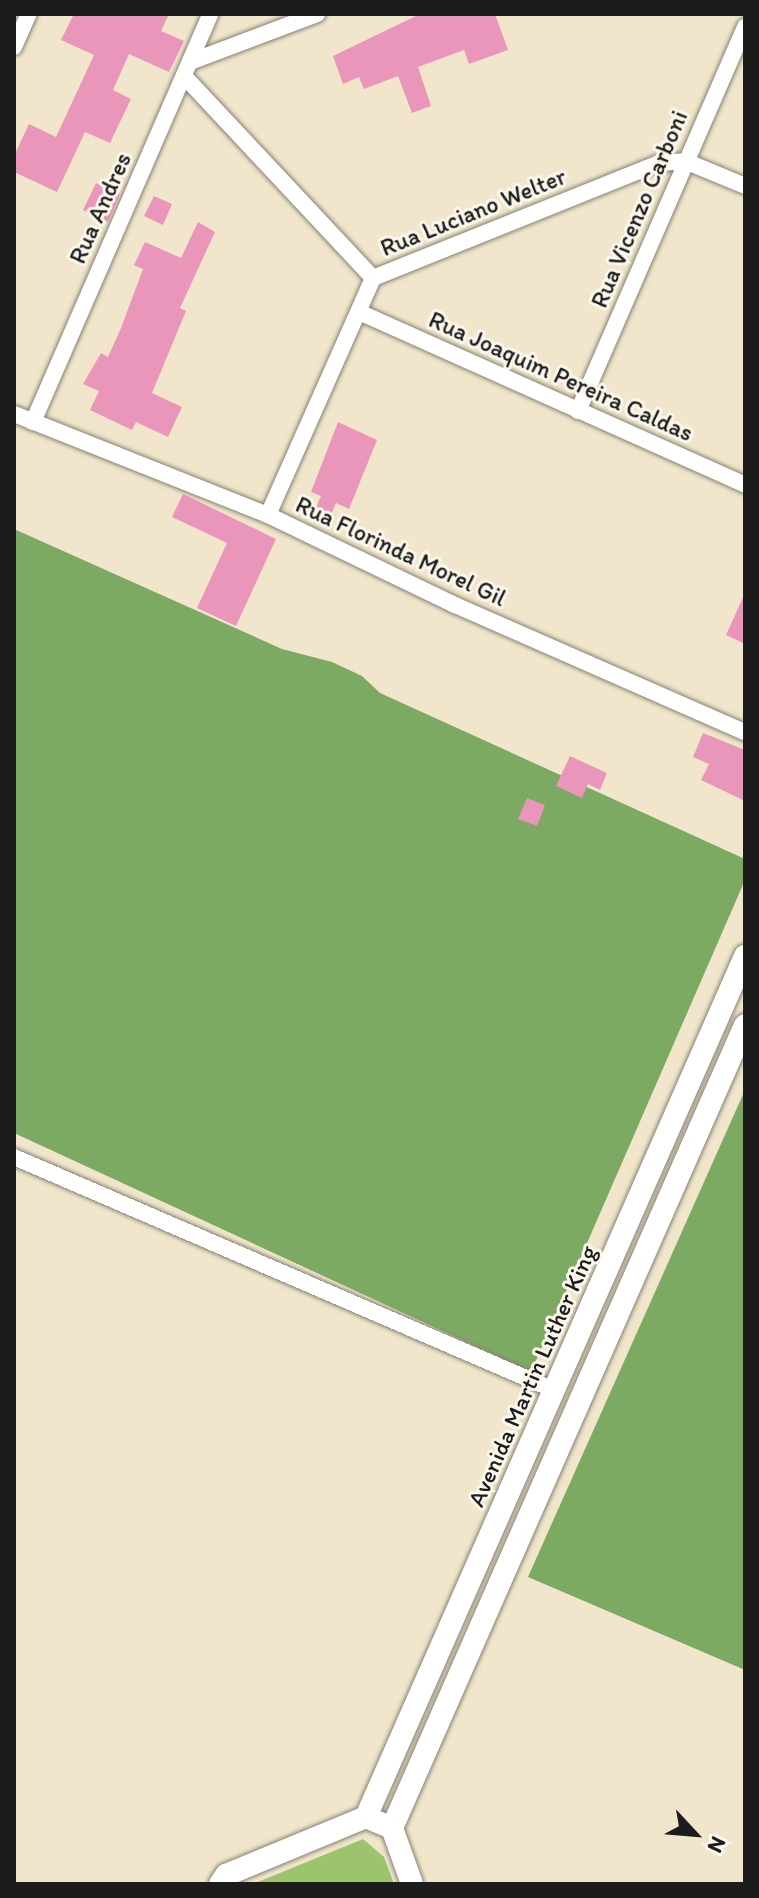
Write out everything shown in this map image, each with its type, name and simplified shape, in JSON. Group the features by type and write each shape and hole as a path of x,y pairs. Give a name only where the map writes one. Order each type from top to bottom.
{"main road":[{"name":"Avenida Martin Luther King","path":"366,1817 745,956"},
{"path":"412,1884 392,1828 745,1025"},
{"path":"220,1884 226,1875 366,1817 392,1828"}],"street":[{"path":"14,47 29,14"},
{"name":"Rua Andres","path":"33,422 210,14"},
{"path":"317,14 187,69 373,278"},
{"name":"Rua Vicenzo Carboni","path":"578,411 745,27"},
{"path":"685,161 745,186"},
{"name":"Rua Luciano Welter","path":"268,515 373,278 659,163 685,161"},
{"name":"Rua Joaquim Pereira Caldas","path":"359,312 745,485"},
{"name":"Rua Florinda Morel Gil","path":"14,414 268,515 455,605 745,732"},
{"path":"14,1157 554,1390"}],"green space":[{"path":"14,529 282,649 332,662 362,676 380,693 745,859 745,880 531,1372 14,1133"},
{"path":"745,1090 745,1670 528,1577"},
{"path":"363,1839 384,1857 394,1884 253,1884"}],"building":[{"path":"74,14 169,14 161,31 184,41 169,72 129,54 113,90 131,99 110,143 85,132 57,192 14,172 14,156 29,124 56,137 94,55 61,40"},
{"path":"420,14 495,14 508,50 469,64 464,50 418,67 431,106 412,113 398,76 364,89 359,77 343,84 333,56"},
{"path":"96,183 120,194 108,222 83,210"},
{"path":"154,196 172,204 163,225 144,216"},
{"path":"198,222 215,232 180,308 186,311 152,393 182,407 168,437 136,422 132,430 90,410 99,391 83,384 101,353 108,357 121,328 143,269 134,265 145,242 181,258"},
{"path":"338,422 377,440 349,509 336,503 329,519 314,512 321,496 311,492"},
{"path":"183,494 276,539 236,626 197,608 227,543 172,517"},
{"path":"745,593 745,644 726,635"},
{"path":"703,733 745,750 745,801 701,780 709,764 693,757"},
{"path":"570,756 607,773 600,790 588,784 582,798 556,786"},
{"path":"527,798 545,805 537,826 518,819"}]}
